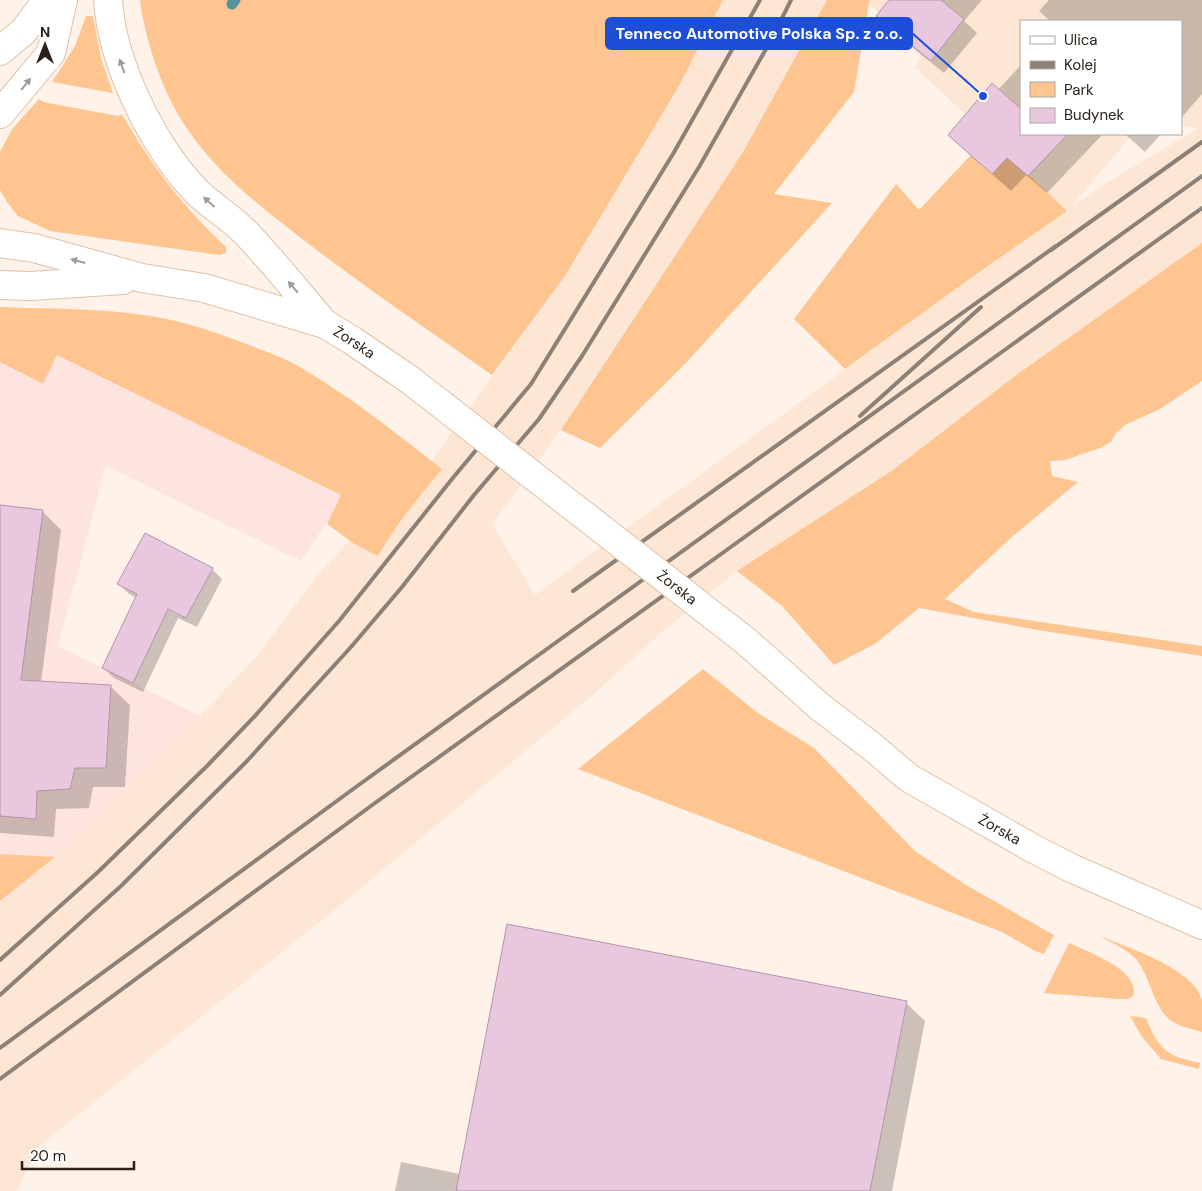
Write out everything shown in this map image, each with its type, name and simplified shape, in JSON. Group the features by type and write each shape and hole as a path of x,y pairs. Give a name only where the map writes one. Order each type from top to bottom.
{"main road":[{"path":"0,51 24,31 47,0"},
{"path":"0,114 51,53 63,0"},
{"path":"108,0 112,31 123,69 144,116 162,148 198,192 246,233 325,324"},
{"name":"Żorska","path":"0,242 34,248 142,278 204,288 325,324 410,380 747,642 820,707 870,744 909,778 1071,868 1202,925"},
{"name":"Żorska","path":"0,285 31,286 142,278"}],"shaded area":[{"path":"723,0 827,0 743,152 561,430 492,524 535,595 975,275 1067,211 915,67 921,57 869,3 870,0 1202,0 1202,243 1015,376 893,470 737,571 661,633 595,693 336,909 38,1147 17,1191 0,1191 0,901 55,857 200,716 256,657 317,576 356,533 395,511 565,276 679,86"},
{"path":"0,307 127,313 197,327 288,361 330,387 384,425 334,511 301,561 106,466 58,646 200,716 55,857 0,854"}],"green space":[{"path":"140,0 723,0 679,86 565,276 492,375 377,295 310,245 240,189 224,173 195,139 174,108 155,63 142,15"},
{"path":"827,0 870,0 854,92 774,194 832,203 685,364 600,448 561,430 743,152"},
{"path":"86,16 93,16 101,58 113,93 52,82 75,46"},
{"path":"39,99 43,102 118,116 122,114 156,168 196,217 226,247 226,253 219,255 50,231 18,216 0,190 0,152 12,129"},
{"path":"971,155 992,174 1007,158 1030,176 1067,211 845,369 794,319 896,184 919,210"},
{"path":"1202,243 1202,381 1160,409 1125,425 1116,433 1111,442 1100,448 1065,460 1050,461 1052,476 1078,482 1013,536 945,599 974,612 1202,646 1202,656 1038,630 919,608 875,644 834,665 782,606 737,571 893,470 1015,376"},
{"path":"0,307 132,313 179,322 233,339 283,358 310,373 368,412 442,469 416,500 378,556 353,543 327,524 341,495 57,355 43,384 0,362"},
{"path":"703,669 758,713 814,748 915,851 966,885 1054,935 1044,954 1035,951 1002,932 578,769"},
{"path":"0,854 55,857 0,901"},
{"path":"1100,936 1143,953 1188,979 1197,990 1202,1001 1202,1032 1181,1026 1170,1020 1159,1007 1145,974 1136,959 1124,949"},
{"path":"1069,943 1108,961 1118,968 1132,983 1133,996 1119,999 1044,993"},
{"path":"1130,1016 1146,1018 1155,1038 1166,1050 1179,1058 1200,1063 1199,1069 1161,1059 1142,1037"}],"building":[{"path":"889,0 941,0 964,19 931,61 876,16"},
{"path":"992,83 1020,108 1020,135 1067,135 1028,176 1007,158 992,174 948,135"},
{"path":"0,505 43,510 21,680 111,685 106,768 75,768 70,789 37,791 36,819 0,816"},
{"path":"145,533 213,568 186,618 168,609 133,683 102,668 137,594 117,584"},
{"path":"507,924 907,1001 870,1191 456,1191"}],"waterway":[{"path":"232,4 235,0"}],"railway":[{"path":"0,960 98,872 208,765 255,716 339,621 452,479 531,384 673,154 760,0"},
{"path":"0,995 121,886 247,761 351,647 402,587 474,495 539,419 582,356 699,167 770,42 791,0"},
{"path":"1051,250 1202,142"},
{"path":"0,1048 360,784 1202,176"},
{"path":"0,1079 375,803 1202,208"},
{"path":"573,591 1056,246"},
{"path":"860,416 981,307"}],"place":[{"name":"Tenneco Automotive Polska Sp. z o.o.","path":"983,96"}]}
